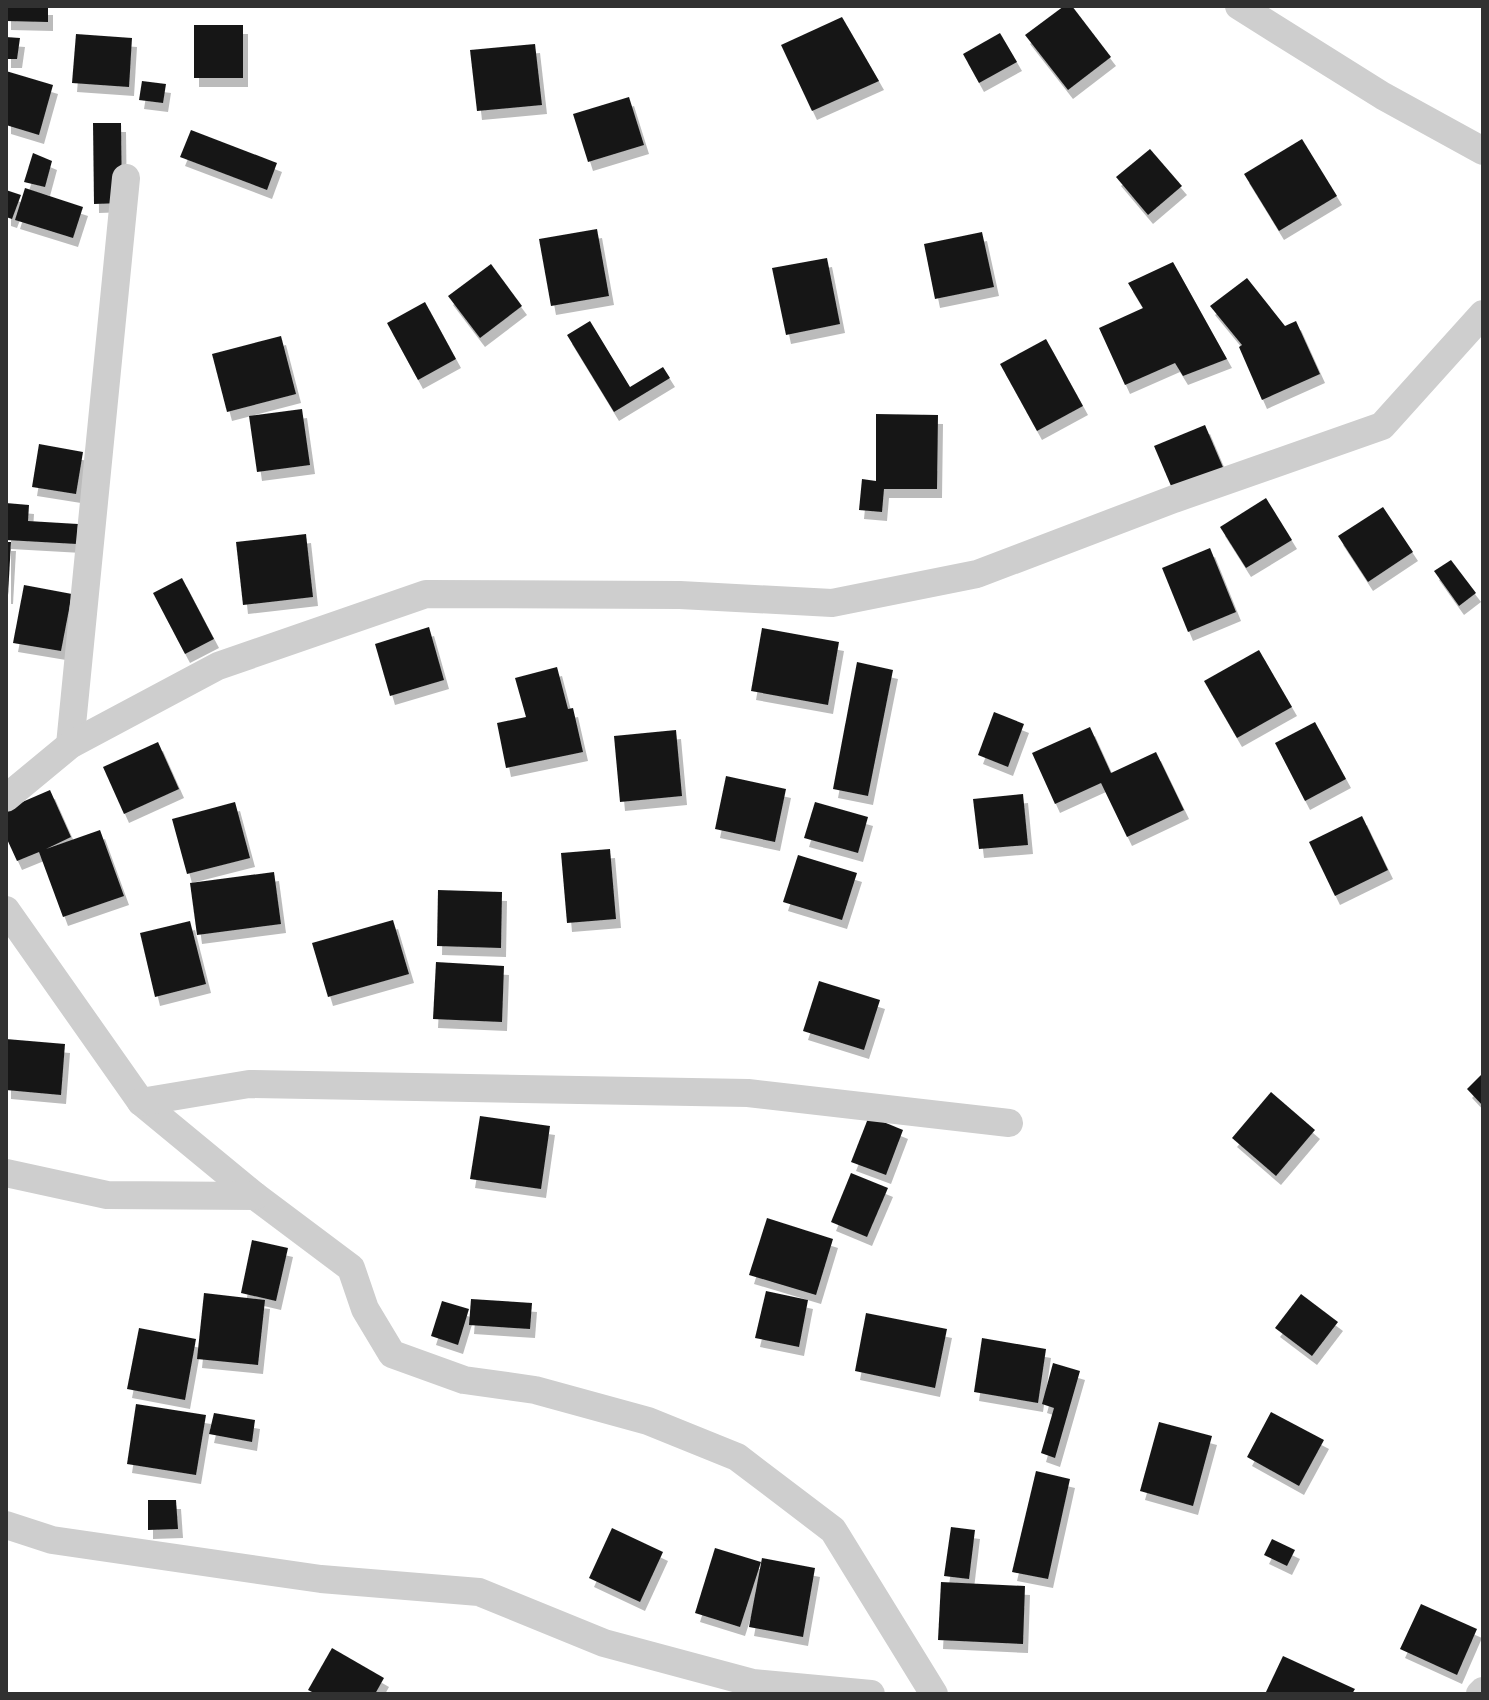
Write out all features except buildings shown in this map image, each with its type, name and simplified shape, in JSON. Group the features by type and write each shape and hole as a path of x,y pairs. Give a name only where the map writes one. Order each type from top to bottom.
{"street":[{"path":"1239,6 1383,96 1483,151"},
{"path":"70,745 126,178"},
{"path":"6,798 70,745 218,666 426,594 680,595 832,603 977,574 1174,499 1382,426 1483,314"},
{"path":"6,910 141,1102 255,1196 351,1268 365,1309 392,1354 464,1380 535,1390 648,1421 737,1457 833,1530 934,1694"},
{"path":"141,1102 249,1084 748,1093 1009,1123"},
{"path":"6,1173 107,1195 255,1196"},
{"path":"6,1525 52,1540 321,1579 479,1592 604,1643 753,1683 871,1694"}]}
